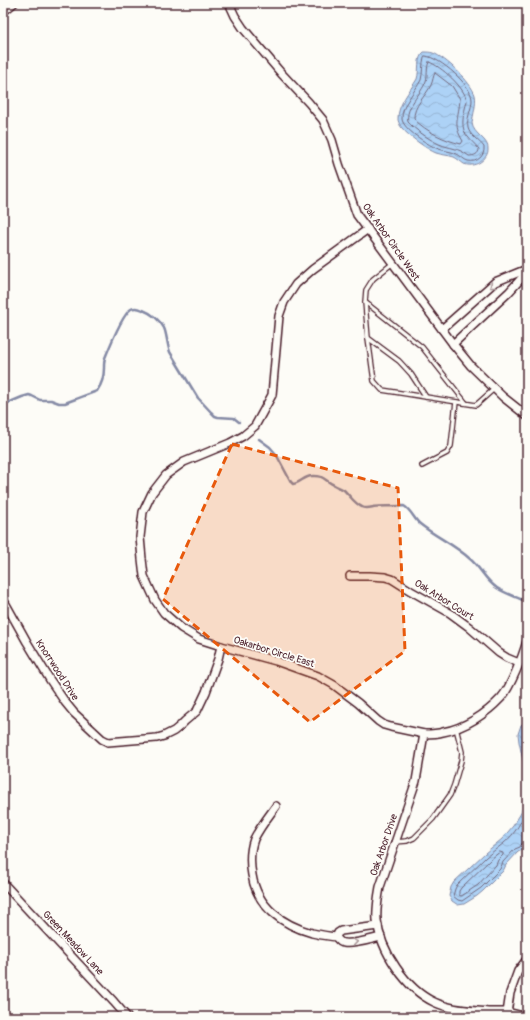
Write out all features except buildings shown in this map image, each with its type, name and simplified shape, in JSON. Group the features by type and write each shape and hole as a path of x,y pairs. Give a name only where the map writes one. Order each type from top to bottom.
{"street":[{"path":"3,12 14,3"},
{"name":"Oak Arbor Circle West","path":"228,3 235,16 254,41 323,120 332,140 357,215 470,366 494,389 527,416"},
{"name":"Oakarbor Circle East","path":"368,229 313,269 296,284 284,302 278,316 272,395 255,426 244,436 184,462 166,475 152,493 143,512 140,537 142,559 144,576 155,600 164,613 198,639 276,661 318,676 334,685 384,725 424,734"},
{"path":"442,330 495,282 527,269"},
{"path":"453,344 509,292 527,272"},
{"name":"Oak Arbor Court","path":"350,576 385,577 392,579 450,613 499,653 519,663"},
{"name":"Knorrwood Drive","path":"3,599 27,642 65,702 74,713 102,739 108,742 156,738 164,736 180,726 197,711 218,660 221,646"},
{"path":"424,734 443,732 456,728 474,720 490,708 502,697 509,685 527,641"},
{"name":"Oak Arbor Drive","path":"424,734 416,780 380,887 377,902 378,926 384,948 394,964 413,988 434,1002 459,1010 507,1012 525,1016"},
{"path":"276,806 254,840 251,854 253,884 263,904 270,911 290,924 313,934 336,937 342,943 348,944 381,937"},
{"name":"Green Meadow Lane","path":"3,884 127,1017"},
{"path":"336,937 338,933 341,932 378,926"},
{"path":"507,1012 510,993 518,971 527,959"}],"lane":[{"path":"393,263 374,279 366,290 365,302 368,338 374,381 382,390 476,405 494,389"},
{"path":"365,302 422,347 466,403"},
{"path":"368,338 399,361 411,374 426,397"},
{"path":"422,466 447,453 450,446 456,402"},
{"path":"395,842 407,841 414,838 433,819 450,795 462,761 462,752 456,728"}],"highlighted area":[{"path":"232,444 398,488 405,651 310,722 163,599"}],"water":[{"path":"424,52 433,53 444,60 463,77 473,90 475,95 475,105 472,123 473,127 488,147 487,155 479,163 468,165 454,157 438,154 423,146 400,125 398,114 404,98 417,79 420,57"},
{"path":"527,720 527,841 524,848 518,852 506,865 503,871 483,891 464,904 458,905 452,901 449,896 454,882 502,839 513,826 521,813 525,801 525,789 524,765 518,734 521,725"}],"waterway":[{"path":"3,405 29,395 40,400 51,400 59,403 65,403 97,391 103,377 104,361 116,332 128,312 131,309 137,308 152,315 162,325 170,352 198,398 215,416 234,418 239,422"},
{"path":"259,439 270,447 276,454 293,484 309,476 319,476 344,490 359,506 363,508 379,506 404,506 420,524 458,549 470,559 493,585 504,592 527,602"}]}
